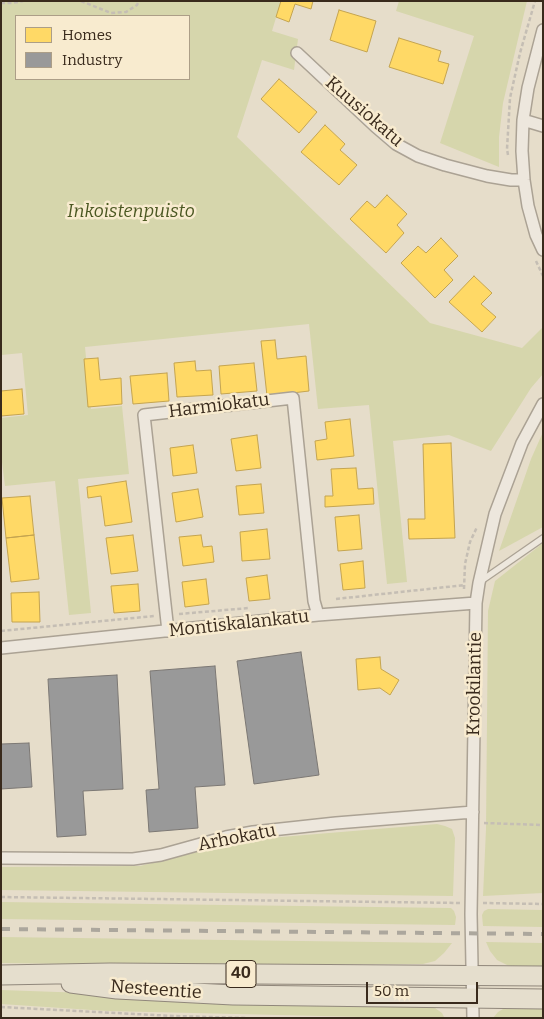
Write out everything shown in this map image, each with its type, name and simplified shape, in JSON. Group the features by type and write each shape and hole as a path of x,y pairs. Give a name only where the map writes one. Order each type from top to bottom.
{"main road":[{"name":"Nesteentie","path":"6,975 110,972 543,976"},
{"name":"Nesteentie","path":"6,975 117,989 233,996 543,998"}],"street":[{"path":"543,30 528,88 523,120 522,151 528,206 536,235 543,250"},
{"name":"Kuusiokatu","path":"297,53 396,144 418,156 445,165 487,176 510,180 524,180"},
{"path":"523,120 542,125"},
{"name":"Harmiokatu","path":"168,631 144,415 293,398 314,601 318,615"},
{"name":"Krookilantie","path":"473,1018 471,903 476,603 495,514 522,444 543,404"},
{"name":"Montiskalankatu","path":"1,648 318,615 476,603"},
{"name":"Arhokatu","path":"1,858 133,860 253,832 336,823 473,817"}],"lane":[{"path":"479,583 543,538"}],"path":[{"path":"1,3 23,1"},
{"path":"81,1 111,13 126,12 137,6 139,1"},
{"path":"314,601 479,583"},
{"path":"1,631 255,607"},
{"path":"473,817 543,825"},
{"path":"1,897 543,904"},
{"path":"1,1007 247,1018"}],"green space":[{"name":"Inkoistenpuisto","path":"1,1 281,1 272,31 298,39 294,70 262,60 237,137 430,323 522,348 543,327 543,374 531,388 491,451 449,435 393,441 407,582 387,584 369,405 318,409 309,324 85,347 91,409 122,406 129,474 78,479 91,613 69,615 55,481 5,486 1,454 1,418 28,415 22,353 1,355"},
{"path":"399,1 527,1 503,103 499,137 499,167 440,143 474,36 396,11"},
{"path":"543,432 543,527 499,551 531,459"},
{"path":"543,543 543,893 483,896 486,829 488,611 495,581"},
{"path":"437,824 452,829 455,838 453,896 1,890 1,867 140,866 245,840"},
{"path":"1,902 451,908 456,917 455,925 1,919"},
{"path":"488,909 543,910 543,927 483,926 482,915"},
{"path":"1,937 452,943 435,961 423,964 68,964 1,963"},
{"path":"486,942 543,943 543,968 507,965 497,960"},
{"path":"1,990 427,1005 435,1008 444,1017 407,1018 107,1011 1,1004"},
{"path":"508,1006 543,1006 543,1018 493,1018 498,1012"}],"building: Homes":[{"path":"281,1 313,1 311,9 295,4 289,22 276,17"},
{"path":"339,10 376,21 367,52 330,40"},
{"path":"399,38 441,51 438,61 449,64 443,84 389,67"},
{"path":"279,79 317,112 299,133 261,99"},
{"path":"325,125 345,144 340,150 357,165 339,185 301,152"},
{"path":"387,195 407,214 397,225 404,233 386,253 350,219 367,201 375,208"},
{"path":"441,238 458,256 444,270 453,280 435,298 401,263 418,246 426,253"},
{"path":"474,276 492,293 481,304 496,317 482,332 449,302"},
{"path":"275,340 277,359 306,356 309,391 267,396 261,341"},
{"path":"98,358 100,380 121,378 122,404 88,407 84,359"},
{"path":"195,361 196,371 211,370 213,395 177,397 174,363"},
{"path":"254,363 257,391 221,394 219,366"},
{"path":"167,373 169,401 133,404 130,376"},
{"path":"22,389 24,414 1,416 1,391"},
{"path":"350,419 354,456 317,460 315,441 327,439 325,422"},
{"path":"257,435 261,468 236,471 231,439"},
{"path":"451,443 455,538 409,539 408,519 425,519 423,444"},
{"path":"193,445 197,473 173,476 170,448"},
{"path":"356,468 358,489 373,488 374,504 325,507 325,496 333,496 331,469"},
{"path":"126,481 132,522 105,526 101,496 88,498 87,487"},
{"path":"261,484 264,513 239,515 236,486"},
{"path":"198,489 203,517 176,522 172,493"},
{"path":"30,496 34,535 6,538 2,498"},
{"path":"359,515 362,549 338,551 335,517"},
{"path":"267,529 270,559 242,561 240,532"},
{"path":"34,535 39,579 11,582 6,538"},
{"path":"133,535 138,571 111,574 106,538"},
{"path":"201,535 203,547 212,546 214,562 183,566 179,537"},
{"path":"363,561 365,588 343,590 340,564"},
{"path":"267,575 270,599 249,601 246,578"},
{"path":"206,579 209,604 185,607 182,582"},
{"path":"138,584 140,611 114,613 111,586"},
{"path":"39,592 40,622 12,622 11,593"},
{"path":"380,657 381,669 399,680 390,695 380,688 358,690 356,659"}],"building: Industry":[{"path":"301,652 319,775 254,784 237,661"},
{"path":"215,666 225,785 195,787 198,828 149,832 146,790 159,789 150,671"},
{"path":"117,675 123,789 83,791 86,835 57,837 48,679"},
{"path":"29,743 32,787 1,789 1,744"}],"railway":[{"path":"1,929 543,934"}]}
